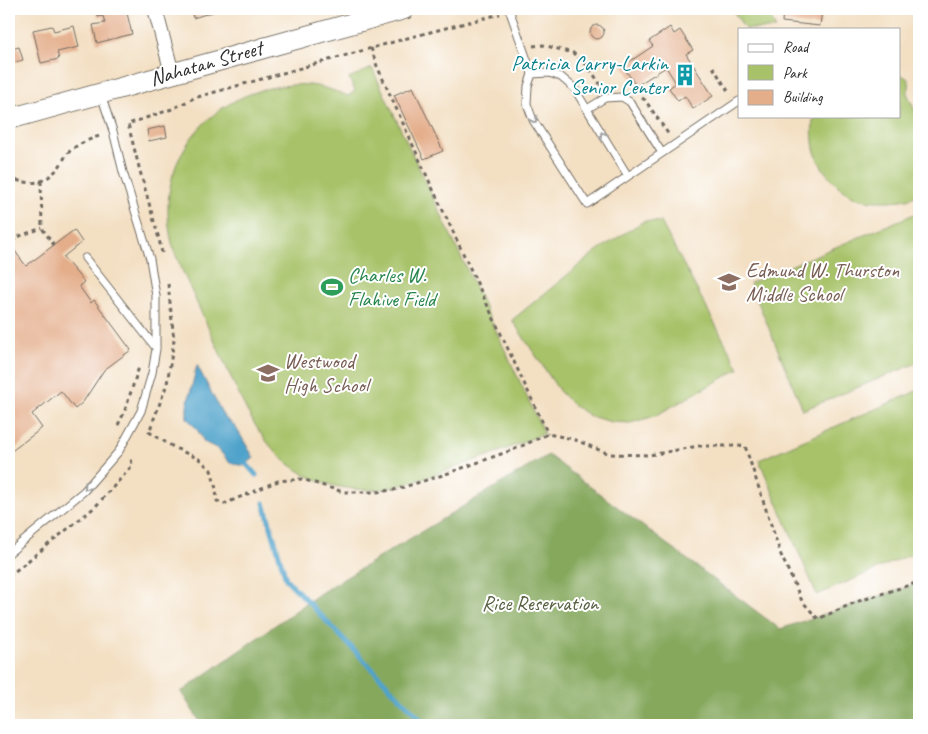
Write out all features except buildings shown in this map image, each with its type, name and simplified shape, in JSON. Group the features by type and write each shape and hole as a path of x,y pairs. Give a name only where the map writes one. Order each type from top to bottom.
{"main road":[{"name":"Nahatan Street","path":"9,119 404,9"}],"street":[{"path":"155,9 172,73"}],"lane":[{"path":"509,10 532,74 528,86 527,104 533,120 587,204 738,102"},
{"path":"532,74 549,73 561,77 574,88 628,176"},
{"path":"9,554 84,491 119,451 140,411 152,372 156,349 156,296 150,259 123,172 113,130 100,93"},
{"path":"587,110 605,98 622,97 630,102 662,153"},
{"path":"86,258 156,349"}],"path":[{"path":"163,257 128,124 172,109 194,98 509,10"},
{"path":"523,47 543,45 573,52 588,66 604,90"},
{"path":"371,48 377,66 430,183 548,434"},
{"path":"713,67 731,95"},
{"path":"638,95 645,100 669,136 677,131"},
{"path":"9,178 34,183 48,178 60,166 69,152 82,142 102,135"},
{"path":"40,181 42,228 54,245"},
{"path":"12,242 20,236 42,228"},
{"path":"168,284 174,340 167,384 149,432 175,448 199,459 211,470 217,501 224,504 278,481 302,479 343,492 394,490 443,475 515,449 548,434 574,439 609,454 650,455 698,446 744,446 782,555 802,601 818,619 856,602 919,582"},
{"path":"116,429 124,414 140,365"},
{"path":"9,576 95,507 132,466 131,457"}],"green space":[{"path":"732,9 767,9 776,28 744,28"},
{"name":"Charles W. Flahive Field","path":"372,68 544,433 520,444 415,481 391,488 369,490 334,486 305,475 287,462 259,431 238,392 174,251 170,235 168,211 170,187 176,166 198,130 213,115 231,103 250,94 292,85 323,88 348,96 355,91 349,78"},
{"path":"900,75 906,77 909,81 907,93 919,120 919,194 907,199 874,201 849,194 837,185 822,168 814,147 813,120 817,118 900,118"},
{"path":"919,212 919,362 803,410 750,283"},
{"path":"644,221 661,222 739,369 655,416 630,423 611,422 590,416 573,405 560,392 512,320 598,250"},
{"path":"919,390 919,551 817,595 759,460"},
{"name":"Rice Reservation","path":"548,455 780,629 919,583 919,725 202,725 181,692 322,592"}],"water":[{"path":"197,365 224,417 235,426 254,458 244,466 230,463 218,449 204,442 197,429 187,418 187,406"}],"waterway":[{"path":"243,460 256,475"},
{"path":"264,503 286,579 426,725"}],"place":[{"name":"Patricia Carry-Larkin Senior Center","path":"685,75"},
{"name":"Edmund W. Thurston Middle School","path":"729,282"},
{"name":"Charles W. Flahive Field","path":"332,287"},
{"name":"Westwood High School","path":"268,373"}]}
